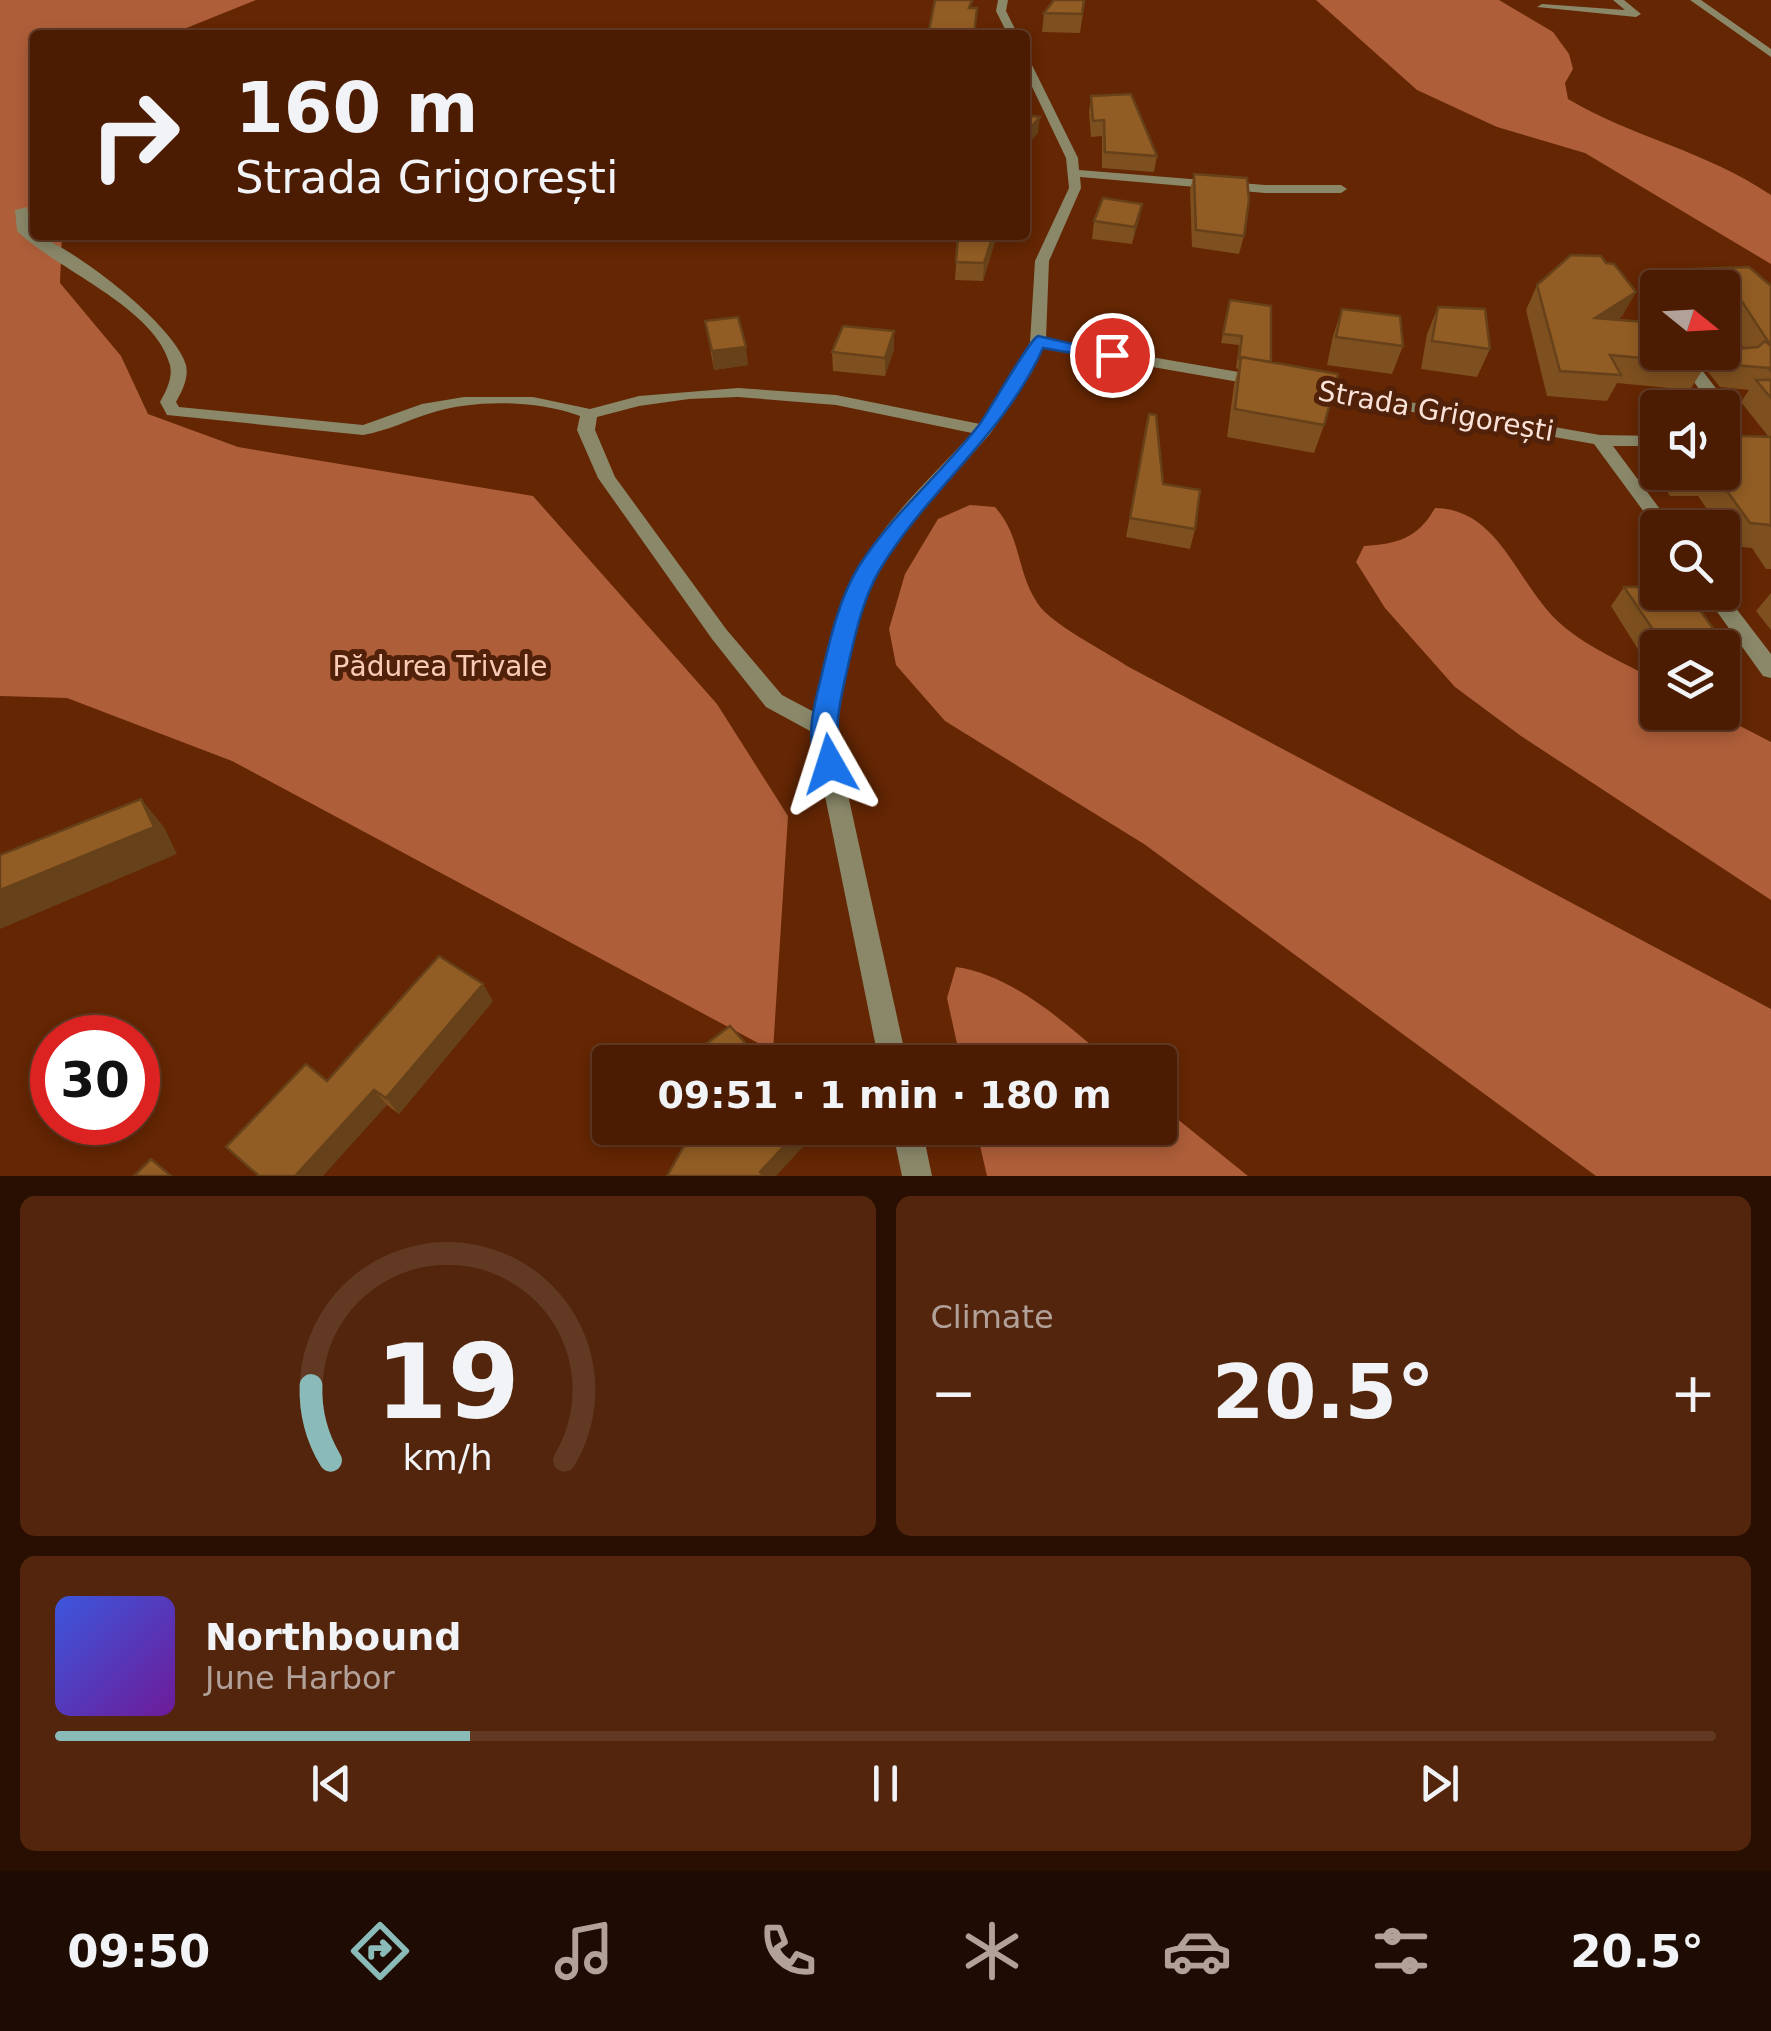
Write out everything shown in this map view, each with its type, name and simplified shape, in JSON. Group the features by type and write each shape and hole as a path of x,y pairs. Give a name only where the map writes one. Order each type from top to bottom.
{"street":[{"path":"1002,0 1001,11 1010,30"},
{"path":"1542,7 1636,14 1618,0"},
{"path":"1694,0 1771,54"},
{"path":"889,1045 822,727 844,630 867,571 906,517 984,430 1022,374 1038,342 1042,261 1075,188 1072,158 1030,76"},
{"path":"1074,174 1265,189 1341,188"},
{"path":"22,210 24,230 30,234"},
{"path":"38,240 141,314 167,346 178,365 176,387 168,402 172,411 363,430 383,428 425,409 451,403 541,403 575,407 588,414 670,394 732,389 899,410 984,430"},
{"name":"Strada Grigorești","path":"1038,342 1600,440 1640,441"},
{"path":"1693,370 1708,390"},
{"path":"588,414 586,430 607,478 719,634 774,700 822,727"},
{"path":"1600,440 1652,510"},
{"path":"1727,610 1771,670"},
{"path":"911,1145 917,1176"}],"green space":[{"name":"Pădurea Trivale","path":"0,0 256,0 181,30 30,30 30,240 62,240 60,283 121,356 148,414 238,447 533,496 717,704 788,816 773,1045 762,1045 232,761 67,698 0,696"},
{"path":"1316,0 1499,0 1553,32 1569,54 1573,69 1565,83 1568,99 1720,166 1771,195 1771,264 1585,153 1497,127 1417,90"},
{"path":"970,505 995,507 1010,530 1038,604 1079,637 1771,1009 1771,1176 1596,1176 1144,844 945,721 896,665 889,629 905,574 938,519"},
{"path":"1435,508 1458,512 1476,521 1492,535 1562,625 1640,672 1640,730 1740,730 1740,726 1771,742 1771,900 1521,736 1455,687 1385,608 1356,562 1364,546 1406,537"},
{"path":"956,967 978,972 1019,991 1091,1045 957,1045 947,998"},
{"path":"1177,1119 1248,1176 987,1176 980,1145 1177,1145"}],"building":[{"path":"935,0 972,0 969,8 977,8 975,30 929,30"},
{"path":"1054,0 1084,0 1082,14 1044,13"},
{"path":"1131,94 1157,156 1105,152 1104,120 1093,121 1091,96"},
{"path":"1030,116 1040,117 1030,128"},
{"path":"1194,174 1247,178 1249,200 1244,236 1196,230"},
{"path":"1103,198 1142,204 1135,227 1094,221"},
{"path":"958,240 991,240 984,263 956,262"},
{"path":"1571,255 1601,256 1606,263 1614,264 1636,292 1595,318 1640,322 1640,358 1610,355 1621,375 1560,371 1537,285"},
{"path":"1749,267 1771,286 1771,346 1740,300 1740,270 1695,269"},
{"path":"1230,300 1271,306 1271,362 1239,359 1242,336 1223,334"},
{"path":"1438,307 1485,309 1490,349 1432,341"},
{"path":"1342,309 1400,316 1403,346 1336,337"},
{"path":"738,317 746,347 712,351 705,321"},
{"path":"843,326 894,331 885,358 832,352"},
{"path":"1765,341 1771,346 1771,372 1769,368 1740,366 1740,348 1758,347"},
{"path":"1241,357 1338,374 1324,425 1235,409"},
{"path":"1756,380 1771,380 1771,398"},
{"path":"1149,414 1156,415 1163,484 1200,490 1195,529 1130,518"},
{"path":"1740,436 1771,437 1771,527 1750,523 1726,490 1740,490"},
{"path":"1624,587 1640,587 1640,610 1700,610 1714,630 1653,630"},
{"path":"141,799 154,827 0,890 0,855"},
{"path":"439,956 483,984 386,1098 374,1090 295,1176 259,1176 226,1147 306,1064 327,1081"},
{"path":"730,1026 747,1045 705,1045"},
{"path":"684,1145 785,1145 760,1172 765,1176 667,1176"},
{"path":"151,1159 171,1176 134,1176"}],"route":[{"path":"830,764 822,727 844,630 867,571 906,517 984,430 1022,374 1038,342 1112,355"}]}
